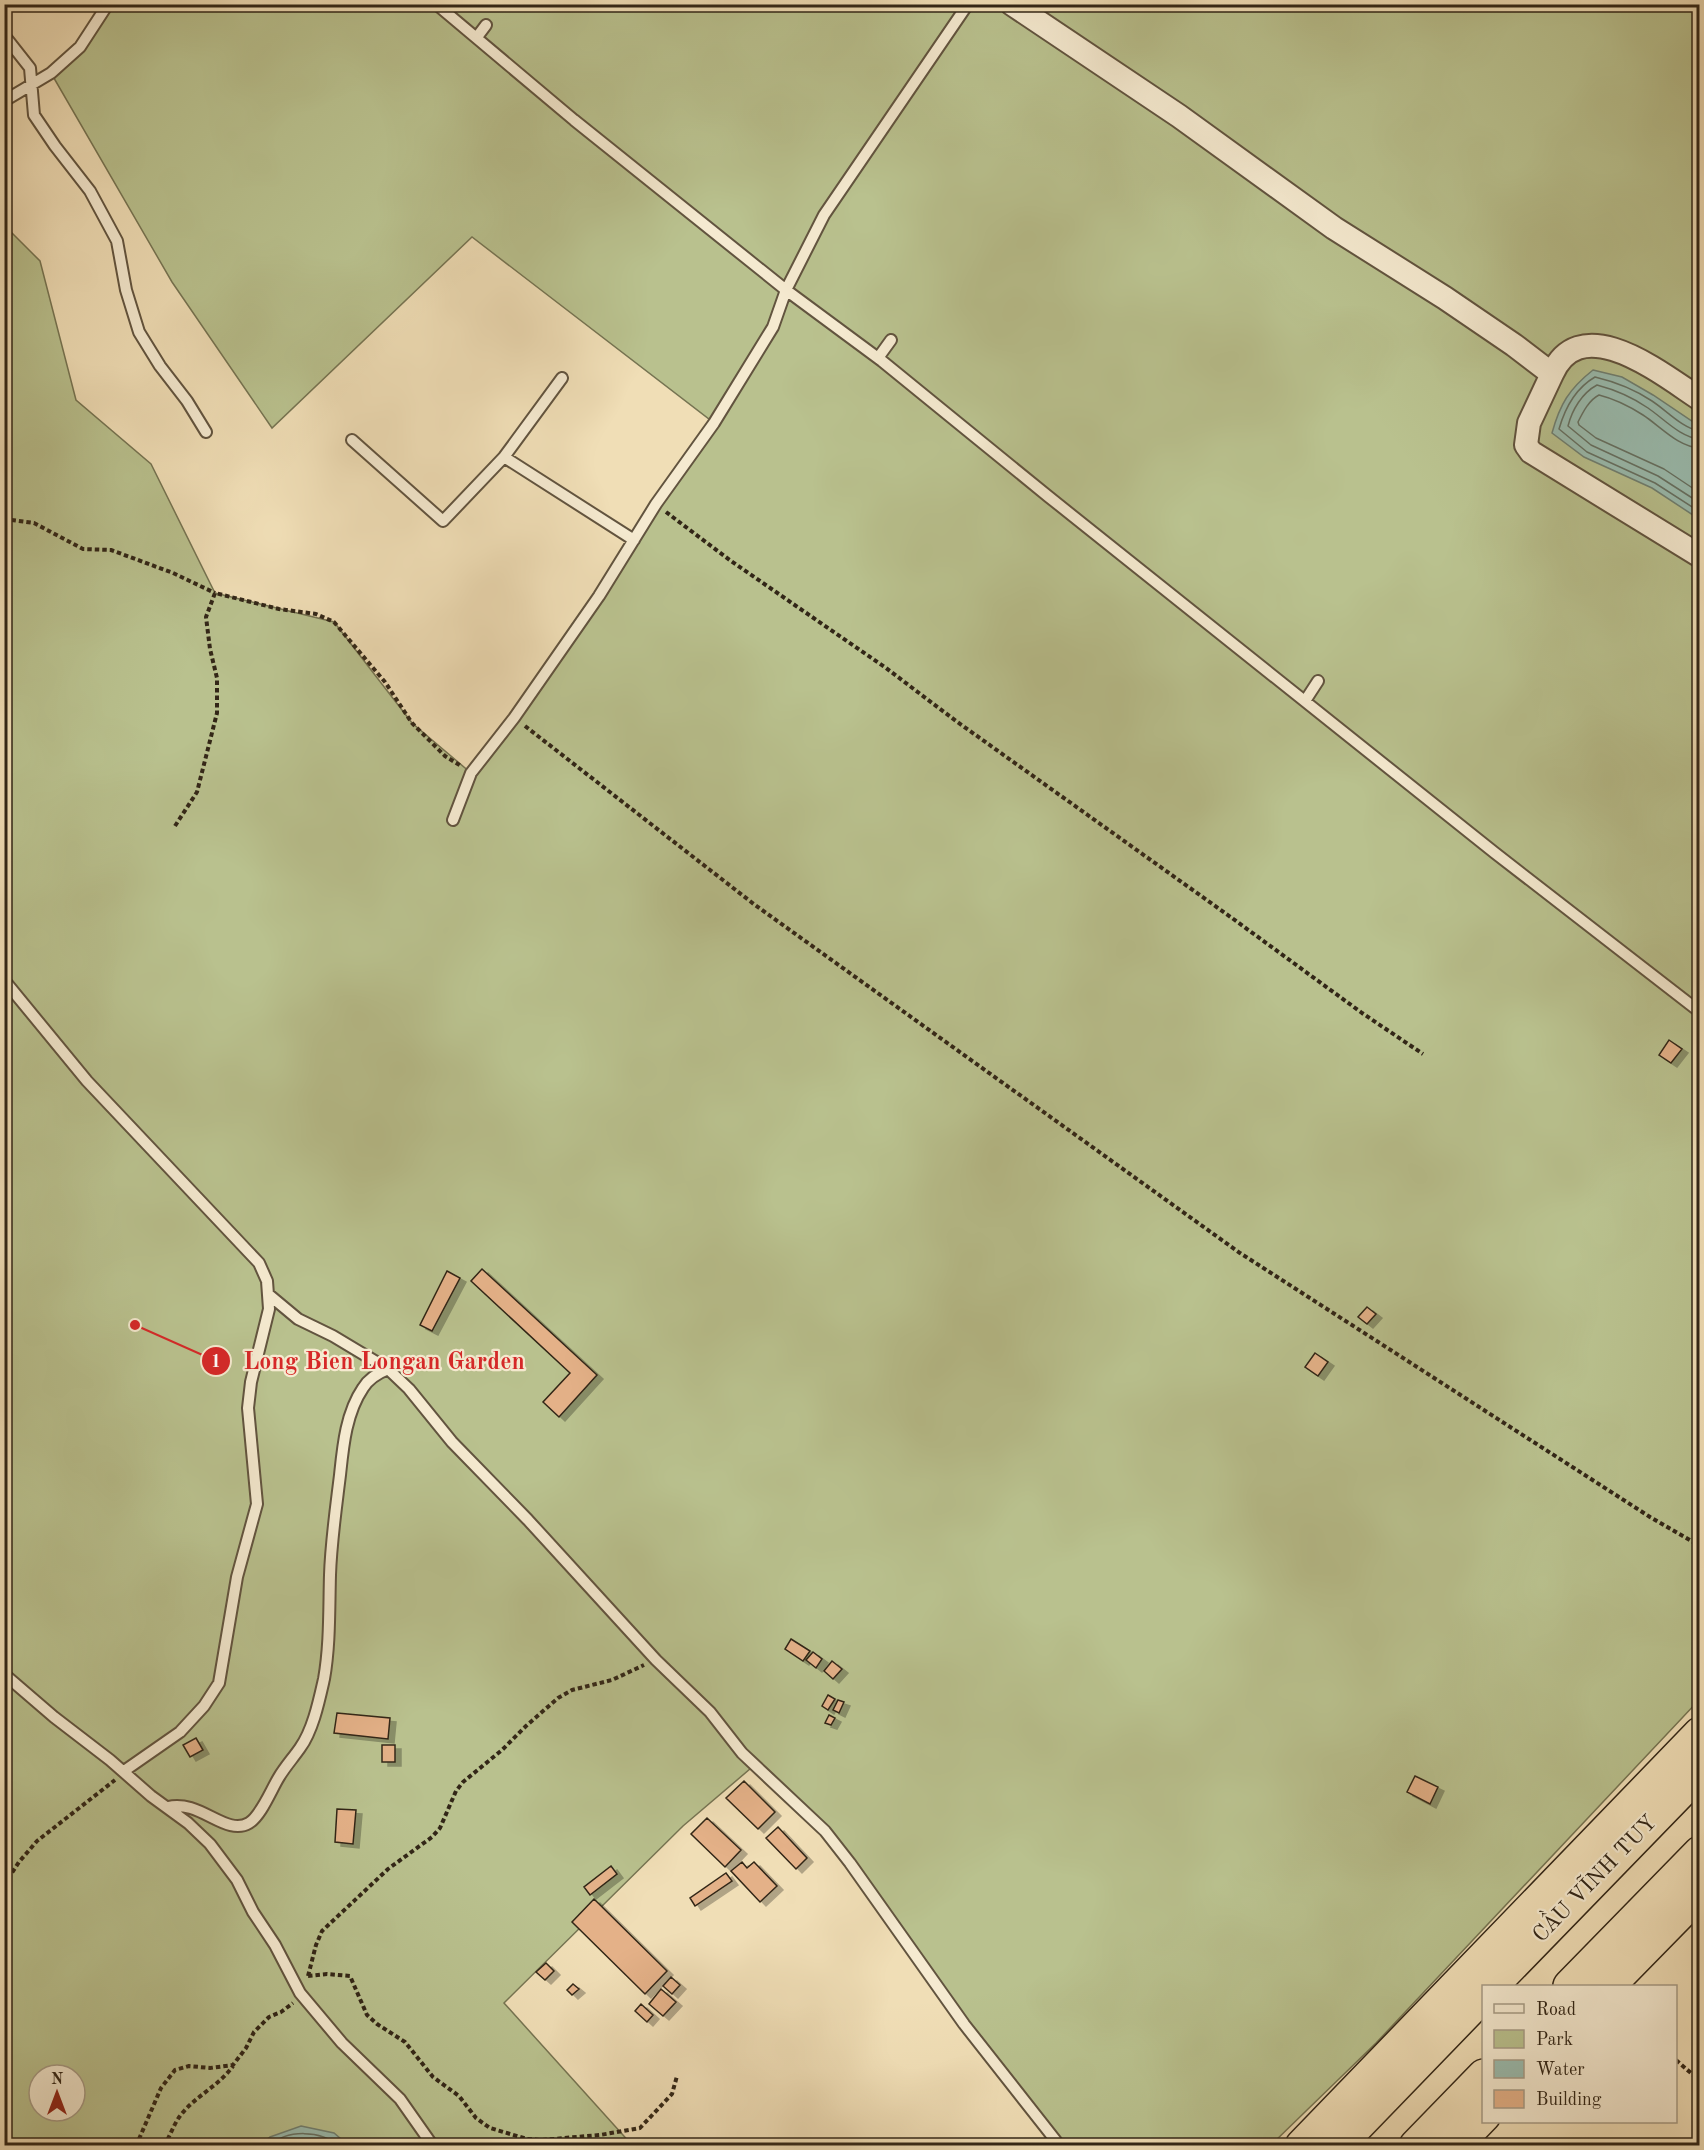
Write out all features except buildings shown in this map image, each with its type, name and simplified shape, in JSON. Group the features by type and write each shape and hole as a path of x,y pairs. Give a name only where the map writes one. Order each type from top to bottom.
{"highway":[{"path":"1302,2145 1700,1734"},
{"name":"CẦU VĨNH TUY","path":"1492,1985 1700,1771"},
{"path":"1571,1985 1700,1853"},
{"path":"1609,1985 1700,1892"},
{"path":"1337,2145 1482,1996"},
{"path":"1416,2145 1482,2078"},
{"path":"1454,2145 1482,2117"}],"street":[{"path":"1012,4 1179,116 1334,228 1445,298 1552,374"},
{"path":"1700,399 1640,360 1622,352 1588,345 1572,350 1552,374 1529,423 1526,445 1531,452 1700,556"}],"lane":[{"path":"4,101 51,73 80,47 108,4"},
{"path":"436,4 574,120 786,290 878,358 1495,853 1700,1012"},
{"path":"453,820 471,773 514,718 599,596 656,504 714,423 773,327 786,290 824,216 968,4"},
{"path":"477,37 486,25"},
{"path":"4,35 30,68 34,115 90,191 117,241 126,290 139,332 206,432"},
{"path":"4,87 20,91"},
{"path":"878,358 891,340"},
{"path":"352,440 443,521 504,457 562,378"},
{"path":"504,457 634,540"},
{"path":"1305,701 1318,681"},
{"path":"4,980 87,1080 259,1263 267,1281 269,1309 251,1382 248,1408 257,1504 237,1577 219,1683 204,1706 180,1732 124,1772"},
{"path":"268,1294 298,1319 333,1336 388,1369 409,1389 452,1442 528,1520 656,1660 710,1712 742,1753 825,1831 964,2024 1060,2145"},
{"path":"168,1807 179,1804 194,1807 226,1824 238,1827 250,1822 289,1761 301,1748 314,1717 324,1680 328,1649 330,1572 338,1490 350,1414 363,1388 374,1375 388,1369"},
{"path":"4,1674 151,1796 168,1807 210,1844 237,1880 300,1993 342,2043 400,2099 433,2145"},
{"path":"1621,1985 1700,1902"},
{"path":"1466,2145 1488,2123"}],"path":[{"path":"656,504 731,561 886,668 956,721 1362,1013 1423,1054"},
{"path":"4,519 34,523 83,549 111,550 173,573 216,593 279,609 316,614 334,622 385,682 412,723 445,756 471,773"},
{"path":"176,826 197,792 217,713 217,678 206,617 216,593"},
{"path":"514,718 756,905 1240,1253 1650,1518 1700,1546"},
{"path":"164,2145 180,2116 194,2101 229,2072 254,2032 269,2018 292,2005 308,1976 322,1931 388,1869 432,1837 440,1828 456,1791 463,1782 502,1750 558,1698 572,1690 612,1680 656,1660"},
{"path":"4,1885 37,1841 124,1772"},
{"path":"308,1976 327,1974 350,1976 367,2015 405,2042 433,2077 459,2096 476,2118 490,2128 527,2139 579,2138 640,2128 672,2094 677,2076"},
{"path":"1677,2061 1700,2081"},
{"path":"136,2145 161,2088 175,2070 189,2066 210,2068 233,2065"}],"green space":[{"path":"107,5 1699,5 1699,1700 1376,2043 1271,2145 1060,2145 825,1831 757,1763 683,1826 504,2003 632,2145 5,2145 4,225 40,261 76,400 151,464 215,593 334,622 412,723 471,773 714,423 472,237 272,428 172,282 51,73 95,26"}],"water":[{"path":"1593,370 1622,377 1699,426 1699,519 1652,488 1584,457 1552,433 1558,414 1567,398"},
{"path":"301,2126 334,2133 348,2145 260,2145 270,2137"}],"place":[{"name":"Long Bien Longan Garden","path":"135,1325"}]}
